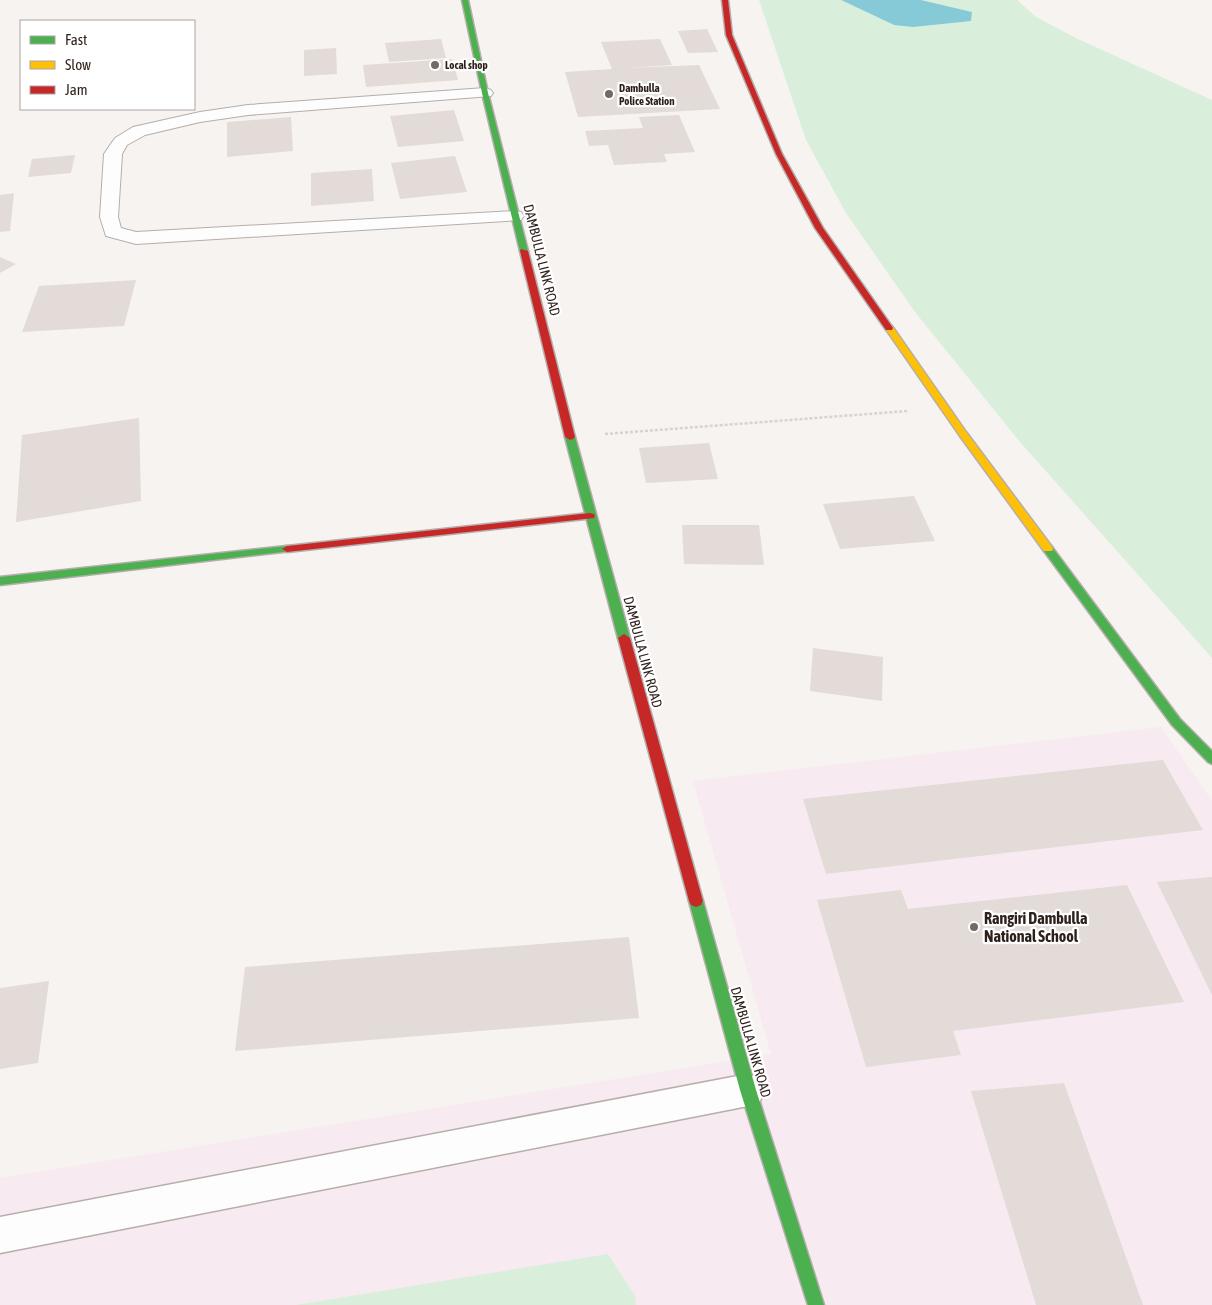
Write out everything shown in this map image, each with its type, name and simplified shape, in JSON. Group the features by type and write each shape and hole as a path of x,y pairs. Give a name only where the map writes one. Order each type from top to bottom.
{"street":[{"name":"DAMBULLA LINK ROAD","path":"465,0 485,93 590,516 748,1090 816,1305"},
{"path":"725,0 730,35 779,154 819,228 963,434 1176,722 1212,759"},
{"path":"485,93 248,110 200,117 138,131 120,142 113,154 109,217 113,232 136,238 515,216"},
{"path":"0,581 590,516"}],"lane":[{"path":"0,1234 748,1090"}],"path":[{"path":"570,436 946,409"}],"shaded area":[{"name":"Rangiri Dambulla National School","path":"1161,727 1212,801 1212,1305 0,1305 0,1178 771,1054 693,781"}],"green space":[{"path":"759,0 841,0 894,25 971,12 921,0 1017,0 1036,17 1078,39 1212,100 1212,658 1020,442 915,312 846,213 806,140"},
{"path":"608,1254 635,1296 636,1305 296,1305"}],"water":[{"path":"841,0 921,0 972,12 971,21 913,27 894,25"}],"building":[{"path":"707,29 718,52 688,53 678,31"},
{"path":"441,39 446,58 389,62 385,43"},
{"path":"660,39 672,65 627,68 699,65 720,109 578,117 565,72 612,69 601,42"},
{"path":"336,48 337,74 304,76 304,50"},
{"path":"452,59 458,80 366,87 363,65"},
{"path":"454,110 464,141 398,147 390,116"},
{"path":"679,115 695,152 664,154 667,162 614,165 608,145 589,146 585,131 643,128 639,117"},
{"path":"291,117 293,151 227,157 227,122"},
{"path":"75,155 71,173 28,177 32,159"},
{"path":"455,156 467,192 400,199 391,163"},
{"path":"372,169 374,201 311,206 311,173"},
{"path":"14,193 10,231 0,232 0,195"},
{"path":"0,257 16,264 0,273"},
{"path":"136,280 124,326 22,332 39,286"},
{"path":"139,418 141,501 16,522 22,435"},
{"path":"709,443 718,479 646,483 639,448"},
{"path":"914,496 935,541 840,549 823,504"},
{"path":"682,525 759,525 764,565 684,564"},
{"path":"813,648 883,657 882,701 810,691"},
{"path":"1163,760 1203,830 826,874 803,799"},
{"path":"1212,877 1212,995 1157,882"},
{"path":"1127,885 1184,1002 953,1031 961,1055 866,1067 817,900 901,890 908,909"},
{"path":"629,937 639,1018 235,1051 245,967"},
{"path":"49,981 38,1063 0,1069 0,988"},
{"path":"1064,1083 1143,1305 1036,1305 971,1091"}],"traffic: fast":[{"path":"465,0 485,93 524,251"},
{"path":"570,437 624,638"},
{"path":"0,581 287,549"},
{"path":"1048,549 1176,722 1212,759"},
{"path":"696,901 748,1090 816,1305"}],"traffic: slow":[{"path":"889,328 963,434 1048,549"}],"traffic: jam":[{"path":"725,0 729,35 779,154 819,228 889,328"},
{"path":"524,251 570,437"},
{"path":"287,549 590,516"},
{"path":"624,638 696,901"}],"place":[{"name":"Local shop","path":"435,65"},
{"name":"Dambulla Police Station","path":"609,94"},
{"name":"Rangiri Dambulla National School","path":"974,927"}]}
